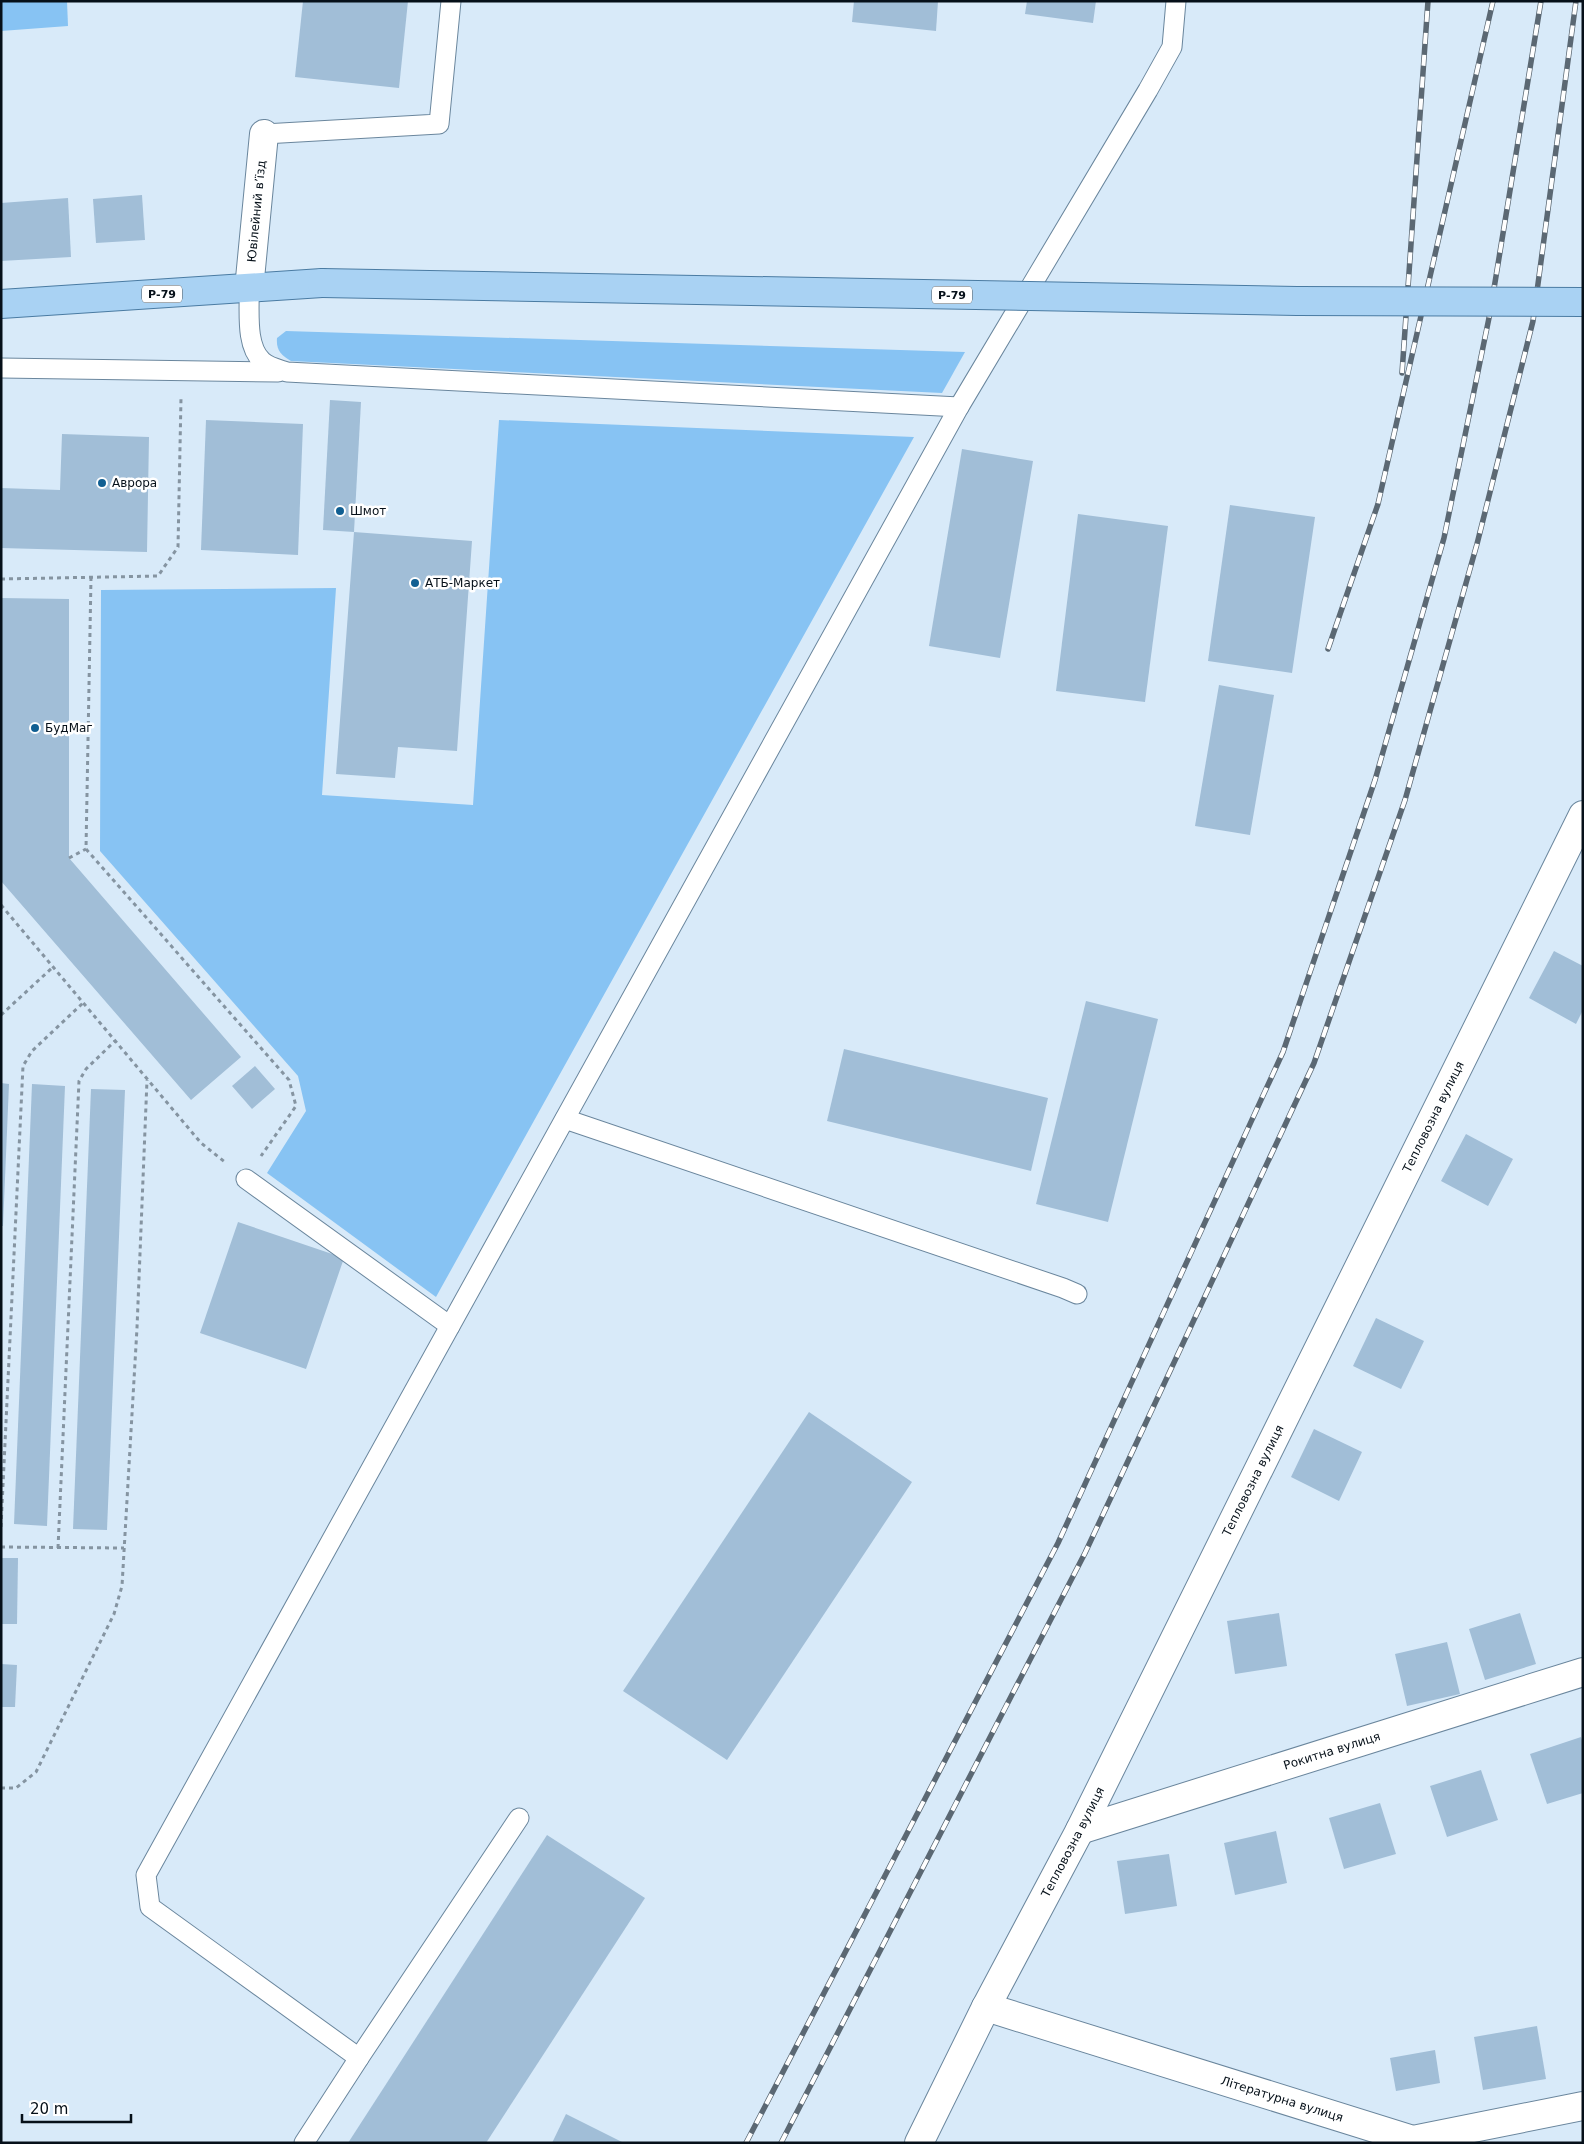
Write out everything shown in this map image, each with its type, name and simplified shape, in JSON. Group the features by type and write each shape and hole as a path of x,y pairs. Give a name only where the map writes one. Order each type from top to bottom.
{"main road":[{"name":"Р-79","path":"1,304 322,283 1297,301 1583,302"}],"street":[{"name":"Ювілейний в’їзд","path":"249,288 264,134"},
{"name":"Тепловозна вулиця","path":"919,2143 986,2007 1080,1830 1583,815"},
{"name":"Рокитна вулиця","path":"1080,1830 1583,1672"},
{"name":"Літературна вулиця","path":"986,2007 1413,2140 1583,2106"}],"lane":[{"path":"264,134 439,124 451,1"},
{"path":"359,2058 150,1906 146,1875 958,407 1172,47 1176,1"},
{"path":"249,288 251,339 255,351 261,361 287,372"},
{"path":"1,368 287,372 958,407"},
{"path":"565,1119 1077,1294"},
{"path":"246,1179 450,1326"},
{"path":"304,2143 519,1818"}],"path":[{"path":"1,579 158,576 178,547 181,390"},
{"path":"1,905 201,1143 246,1179 296,1106 289,1080 86,849 90,577"},
{"path":"68,858 86,849"},
{"path":"1,1015 53,967"},
{"path":"1,1527 23,1066 26,1058 32,1051 83,1003"},
{"path":"58,1548 79,1081 86,1069 116,1041"},
{"path":"1,1788 16,1788 36,1772 114,1614 122,1586 137,1328 148,1080"},
{"path":"1,1547 124,1548"}],"shaded area":[{"path":"1,1 67,1 68,26 1,31"},
{"path":"286,331 965,352 942,393 291,361 282,354 277,346 277,338"},
{"path":"499,420 914,437 436,1297 267,1173 306,1111 298,1076 100,851 101,590 336,588 322,795 473,805"}],"building":[{"path":"303,1 408,1 399,88 295,77"},
{"path":"854,1 938,1 936,31 852,22"},
{"path":"1027,1 1096,1 1093,23 1025,14"},
{"path":"142,195 145,240 96,243 93,199"},
{"path":"68,198 71,257 1,261 1,203"},
{"path":"330,400 361,402 354,532 323,530"},
{"path":"206,420 303,424 298,555 201,550"},
{"path":"62,434 149,437 147,552 1,548 1,488 60,490"},
{"path":"962,449 1033,461 1000,658 929,646"},
{"path":"1230,505 1315,517 1292,673 1208,661"},
{"path":"1078,514 1168,526 1145,702 1056,691"},
{"path":"354,532 472,541 457,751 398,747 395,778 336,774"},
{"path":"1,598 69,599 69,858 241,1057 191,1100 1,881"},
{"path":"1219,685 1274,695 1250,835 1195,826"},
{"path":"1554,951 1583,966 1583,1010 1576,1024 1529,998"},
{"path":"1086,1001 1158,1019 1108,1222 1036,1204"},
{"path":"844,1049 1048,1098 1031,1171 827,1121"},
{"path":"255,1066 275,1089 252,1109 232,1086"},
{"path":"1,1083 9,1084 3,1226 1,1226"},
{"path":"32,1084 65,1086 47,1526 14,1524"},
{"path":"91,1089 125,1090 107,1530 73,1529"},
{"path":"1466,1134 1513,1159 1488,1206 1441,1181"},
{"path":"238,1222 344,1258 306,1369 200,1333"},
{"path":"1376,1318 1424,1341 1401,1389 1353,1366"},
{"path":"809,1412 912,1482 727,1760 623,1691"},
{"path":"1314,1429 1362,1452 1339,1501 1291,1477"},
{"path":"1,1558 18,1558 17,1624 1,1624"},
{"path":"1279,1613 1287,1666 1235,1674 1227,1621"},
{"path":"1520,1613 1536,1664 1485,1680 1469,1629"},
{"path":"1447,1642 1460,1694 1407,1706 1395,1654"},
{"path":"1,1664 17,1665 15,1707 1,1707"},
{"path":"1581,1737 1583,1744 1583,1793 1547,1804 1530,1754"},
{"path":"1481,1770 1498,1820 1447,1837 1430,1786"},
{"path":"1380,1803 1396,1854 1344,1869 1329,1818"},
{"path":"1276,1831 1287,1883 1235,1895 1224,1843"},
{"path":"547,1835 645,1898 486,2143 348,2143"},
{"path":"1169,1854 1177,1906 1125,1914 1117,1861"},
{"path":"1537,2026 1546,2079 1483,2090 1474,2037"},
{"path":"1435,2050 1440,2083 1396,2091 1390,2058"},
{"path":"566,2114 624,2143 552,2143"}],"railway":[{"path":"1402,373 1428,1"},
{"path":"1328,649 1378,504 1493,1"},
{"path":"746,2143 1058,1543 1283,1052 1375,780 1444,538 1490,313 1541,1"},
{"path":"781,2143 1085,1553 1314,1063 1405,800 1477,544 1533,321 1576,1"}],"place":[{"name":"Аврора","path":"102,483"},
{"name":"Шмот","path":"340,511"},
{"name":"АТБ-Маркет","path":"415,583"},
{"name":"БудМаг","path":"35,728"}]}
